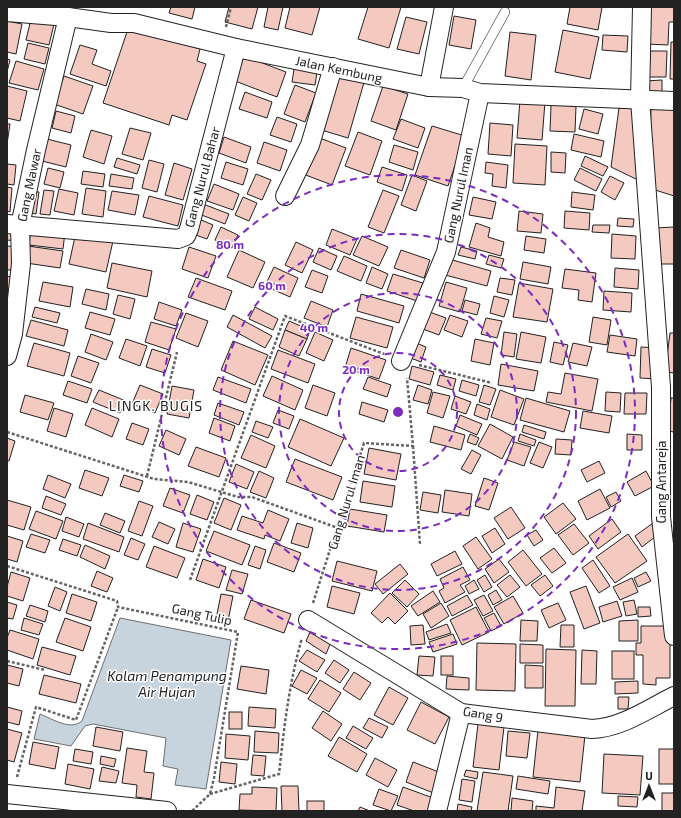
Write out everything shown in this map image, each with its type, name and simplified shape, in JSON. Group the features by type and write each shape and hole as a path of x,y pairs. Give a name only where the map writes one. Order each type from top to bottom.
{"street":[{"path":"429,87 444,7"},
{"name":"Gang Antareja","path":"642,7 640,99 668,388 661,517 674,636"},
{"name":"Jalan Kembung","path":"12,11 111,23 134,23 236,48 429,87 471,91 674,102"},
{"name":"Gang Mawar","path":"7,356 13,334 20,264 13,225 36,150 68,17"},
{"name":"Gang Nurul Bahar","path":"13,225 178,239 186,236 236,48"},
{"path":"285,196 310,145 333,67"},
{"name":"Gang Nurul Iman","path":"403,361 446,252 471,91"},
{"name":"Gang 9","path":"308,620 461,713 592,729 604,729 674,696"},
{"path":"438,811 461,713"},
{"path":"10,795 167,811"}],"lane":[{"path":"471,91 504,12"}],"path":[{"path":"190,580 285,316 403,361 492,383"},
{"path":"147,476 177,352"},
{"path":"403,361 413,446 420,544"},
{"path":"7,432 147,476 188,482 238,497 252,497 338,528"},
{"name":"Gang Nurul Iman","path":"210,794 279,774 287,701 294,666 364,443 413,446"},
{"name":"Gang Tulip","path":"7,566 117,601 118,607 238,632 214,778 210,794"},
{"path":"10,795 36,707 76,720 118,607"},
{"path":"7,661 45,670"},
{"path":"192,811 210,794"}],"water":[{"name":"Kolam Penampung Air Hujan","path":"120,618 231,640 206,789 175,785 178,769 163,766 166,738 93,724 85,726 71,746 34,739 40,714 61,723 72,725 82,721"}],"building":[{"path":"171,7 195,7 192,19 169,13"},
{"path":"229,7 258,7 252,29 225,22"},
{"path":"268,7 283,7 278,30 264,27"},
{"path":"290,7 320,7 312,35 285,28"},
{"path":"368,7 401,7 389,48 358,39"},
{"path":"570,7 602,7 598,30 567,24"},
{"path":"647,7 674,7 674,22 669,22 668,45 646,44"},
{"path":"454,16 476,20 471,49 449,45"},
{"path":"406,17 427,22 419,54 397,49"},
{"path":"31,19 54,24 49,45 26,40"},
{"path":"7,21 22,24 16,54 7,52"},
{"path":"129,26 200,49 197,61 206,64 187,120 172,115 169,125 103,103"},
{"path":"563,30 599,37 590,79 555,72"},
{"path":"510,32 536,35 531,80 505,76"},
{"path":"603,35 628,36 627,52 602,50"},
{"path":"671,42 674,42 674,79 670,79"},
{"path":"28,43 49,48 45,64 24,59"},
{"path":"80,45 97,50 92,64 111,71 106,86 70,74"},
{"path":"646,51 667,51 666,77 645,77"},
{"path":"244,56 286,72 277,97 235,81"},
{"path":"7,59 10,60 7,72"},
{"path":"16,61 44,69 38,90 9,83"},
{"path":"295,63 318,66 315,85 292,82"},
{"path":"336,70 365,79 348,138 318,129"},
{"path":"64,76 93,86 83,114 54,104"},
{"path":"662,80 662,94 652,94 645,86 645,81"},
{"path":"295,85 316,93 305,122 284,114"},
{"path":"7,86 27,91 20,121 7,118"},
{"path":"383,86 408,94 396,130 371,121"},
{"path":"245,92 272,102 267,118 239,109"},
{"path":"520,100 545,102 542,140 517,138"},
{"path":"551,105 576,106 575,132 550,131"},
{"path":"619,108 639,109 638,180 611,167"},
{"path":"651,108 674,109 674,196 649,188"},
{"path":"584,109 603,114 598,134 579,129"},
{"path":"56,111 75,116 71,133 52,128"},
{"path":"277,117 297,124 291,142 270,135"},
{"path":"401,119 425,128 418,148 393,139"},
{"path":"490,123 513,125 511,156 488,154"},
{"path":"7,124 10,124 7,144"},
{"path":"432,126 465,136 448,186 415,175"},
{"path":"130,128 151,133 143,160 122,154"},
{"path":"91,130 112,136 104,164 83,157"},
{"path":"358,132 382,141 370,175 345,166"},
{"path":"574,134 604,141 601,157 571,150"},
{"path":"224,137 251,147 246,163 219,153"},
{"path":"317,137 346,148 332,185 303,174"},
{"path":"47,139 71,145 66,167 42,161"},
{"path":"264,142 287,150 280,171 257,163"},
{"path":"515,144 547,146 545,185 513,183"},
{"path":"394,145 418,152 413,170 389,162"},
{"path":"551,152 566,153 565,173 551,172"},
{"path":"585,156 608,167 603,176 581,166"},
{"path":"117,158 140,165 137,174 114,167"},
{"path":"149,160 164,164 157,192 142,188"},
{"path":"226,162 248,169 243,185 221,178"},
{"path":"486,162 508,165 506,188 492,186 493,174 485,173"},
{"path":"174,163 192,169 183,200 165,195"},
{"path":"7,164 16,165 14,185 7,184"},
{"path":"382,167 407,175 402,191 377,182"},
{"path":"48,168 64,172 60,188 44,184"},
{"path":"580,168 602,179 596,191 574,180"},
{"path":"83,171 105,174 103,187 81,184"},
{"path":"111,174 134,178 132,189 109,186"},
{"path":"256,174 271,180 262,200 247,194"},
{"path":"412,175 427,181 416,211 401,205"},
{"path":"610,176 624,183 615,200 601,192"},
{"path":"214,184 239,194 233,210 207,201"},
{"path":"7,187 12,188 10,212 7,211"},
{"path":"86,188 106,191 103,217 82,214"},
{"path":"59,189 78,193 74,215 54,211"},
{"path":"44,190 54,191 50,215 40,214"},
{"path":"383,190 399,196 384,233 368,227"},
{"path":"31,191 39,192 36,214 27,212"},
{"path":"112,191 139,195 135,215 108,210"},
{"path":"572,192 595,195 593,210 571,207"},
{"path":"149,196 183,205 178,226 143,217"},
{"path":"243,197 257,203 249,221 235,215"},
{"path":"473,197 496,202 492,219 469,215"},
{"path":"203,204 229,214 225,224 199,214"},
{"path":"519,211 543,214 541,233 517,231"},
{"path":"565,211 590,213 589,230 564,228"},
{"path":"618,218 634,219 633,227 617,226"},
{"path":"199,219 213,225 207,239 193,234"},
{"path":"476,223 490,228 488,237 504,242 501,256 469,247"},
{"path":"593,225 610,225 609,233 592,232"},
{"path":"7,227 16,241 7,240"},
{"path":"221,227 238,235 232,248 215,240"},
{"path":"674,227 674,264 657,264 655,228"},
{"path":"31,228 65,232 63,249 29,245"},
{"path":"332,229 357,239 350,255 326,245"},
{"path":"76,232 113,241 106,272 69,264"},
{"path":"612,234 636,236 635,259 611,258"},
{"path":"362,236 388,247 379,266 353,255"},
{"path":"526,236 546,239 544,253 524,250"},
{"path":"296,242 313,250 302,273 285,265"},
{"path":"7,246 17,247 15,270 7,270"},
{"path":"28,246 63,251 60,268 26,263"},
{"path":"189,247 216,256 208,278 182,269"},
{"path":"461,247 477,251 475,259 458,255"},
{"path":"319,248 337,256 331,270 313,262"},
{"path":"239,250 265,262 253,288 227,277"},
{"path":"401,250 430,260 424,278 394,268"},
{"path":"489,255 504,259 501,268 486,264"},
{"path":"344,256 367,266 361,281 337,271"},
{"path":"449,259 491,271 487,286 445,275"},
{"path":"523,262 551,267 548,284 520,279"},
{"path":"112,263 152,271 147,297 107,288"},
{"path":"274,267 298,278 290,297 265,286"},
{"path":"372,267 388,274 382,289 366,283"},
{"path":"615,268 639,270 638,289 614,287"},
{"path":"565,269 596,273 592,302 578,300 579,290 562,288"},
{"path":"312,270 328,276 322,293 305,287"},
{"path":"393,274 423,283 417,301 387,291"},
{"path":"7,276 11,277 9,292 7,292"},
{"path":"196,278 232,291 225,310 188,297"},
{"path":"500,278 515,280 512,295 497,292"},
{"path":"43,282 73,287 70,307 39,301"},
{"path":"446,282 467,288 460,312 439,306"},
{"path":"519,283 553,289 547,322 513,317"},
{"path":"86,289 109,294 106,310 82,304"},
{"path":"604,291 632,293 631,312 603,310"},
{"path":"361,294 404,306 399,323 357,311"},
{"path":"118,295 135,299 130,319 113,314"},
{"path":"494,296 509,300 504,317 490,313"},
{"path":"465,300 480,304 477,315 462,311"},
{"path":"311,301 333,310 327,327 304,318"},
{"path":"159,302 182,310 176,326 154,319"},
{"path":"35,307 60,313 57,323 32,317"},
{"path":"255,307 278,319 273,330 249,319"},
{"path":"427,311 446,318 439,335 420,328"},
{"path":"90,312 115,319 110,335 85,328"},
{"path":"186,313 208,321 198,347 176,338"},
{"path":"233,315 272,336 265,348 227,327"},
{"path":"450,315 468,321 462,337 444,330"},
{"path":"356,317 393,327 387,348 350,338"},
{"path":"593,317 611,320 607,345 589,342"},
{"path":"486,318 502,321 497,338 481,334"},
{"path":"31,320 68,330 64,346 26,336"},
{"path":"289,321 310,330 307,339 285,330"},
{"path":"151,322 176,329 169,350 145,342"},
{"path":"285,330 307,339 299,356 279,347"},
{"path":"315,332 333,340 324,361 306,353"},
{"path":"504,332 517,334 514,357 501,355"},
{"path":"521,332 546,337 541,363 516,359"},
{"path":"670,333 674,333 674,373 665,372"},
{"path":"91,334 113,342 106,360 85,352"},
{"path":"610,335 637,339 635,356 607,352"},
{"path":"126,339 147,346 140,366 119,358"},
{"path":"475,339 494,343 490,365 471,361"},
{"path":"233,341 268,355 255,385 221,370"},
{"path":"414,342 426,347 421,362 408,357"},
{"path":"554,342 568,345 563,365 550,362"},
{"path":"34,343 70,353 64,376 27,366"},
{"path":"573,343 592,347 587,366 568,362"},
{"path":"641,347 658,348 657,379 640,378"},
{"path":"351,348 386,360 379,379 345,368"},
{"path":"152,349 171,355 165,373 146,367"},
{"path":"278,350 315,364 308,383 271,369"},
{"path":"78,356 99,363 91,383 71,376"},
{"path":"501,364 538,371 534,391 498,385"},
{"path":"412,366 434,372 430,385 409,379"},
{"path":"565,373 598,379 592,411 546,402 548,392 561,394"},
{"path":"440,375 456,379 453,390 437,385"},
{"path":"272,376 303,390 295,410 263,396"},
{"path":"218,377 251,389 246,403 213,390"},
{"path":"368,377 391,385 387,397 363,389"},
{"path":"462,380 479,385 476,396 459,391"},
{"path":"68,381 92,389 87,403 63,395"},
{"path":"140,385 163,394 155,413 132,404"},
{"path":"313,385 335,393 327,416 305,408"},
{"path":"418,385 432,390 428,404 413,400"},
{"path":"484,385 496,389 490,405 479,402"},
{"path":"172,386 194,390 189,418 167,414"},
{"path":"99,390 126,401 120,413 93,402"},
{"path":"500,390 524,399 514,425 491,417"},
{"path":"433,392 450,396 443,418 427,413"},
{"path":"606,392 621,393 620,412 605,411"},
{"path":"625,393 647,393 646,414 624,414"},
{"path":"25,395 54,403 48,420 20,412"},
{"path":"455,396 471,402 466,414 451,409"},
{"path":"526,398 570,411 564,432 520,420"},
{"path":"671,398 674,398 674,432 668,431"},
{"path":"362,402 388,410 384,422 359,414"},
{"path":"218,403 244,412 239,425 214,415"},
{"path":"477,404 490,409 487,420 474,415"},
{"path":"54,408 73,414 66,437 47,431"},
{"path":"92,408 119,419 112,437 85,425"},
{"path":"278,410 294,416 289,429 273,423"},
{"path":"583,411 612,416 609,433 580,428"},
{"path":"460,415 482,424 477,435 456,426"},
{"path":"214,418 235,426 230,441 209,433"},
{"path":"300,419 344,438 331,466 288,447"},
{"path":"256,421 273,427 268,438 252,432"},
{"path":"132,423 149,429 143,445 126,439"},
{"path":"490,424 513,437 502,459 478,446"},
{"path":"524,425 546,432 544,439 522,432"},
{"path":"434,426 465,435 461,450 430,442"},
{"path":"166,430 186,439 179,455 159,446"},
{"path":"470,434 479,438 476,445 467,442"},
{"path":"520,434 536,440 534,446 518,441"},
{"path":"627,434 642,435 642,450 627,450"},
{"path":"251,435 275,446 266,468 241,458"},
{"path":"7,438 15,441 9,461 7,460"},
{"path":"556,439 572,440 571,455 555,454"},
{"path":"514,442 531,447 524,466 507,460"},
{"path":"539,442 552,447 543,468 530,463"},
{"path":"196,447 226,458 219,477 188,466"},
{"path":"369,448 401,454 396,480 364,474"},
{"path":"472,450 481,455 471,474 461,469"},
{"path":"295,459 342,477 333,500 286,482"},
{"path":"599,461 605,473 587,482 581,470"},
{"path":"236,464 254,472 247,489 229,482"},
{"path":"85,470 109,478 102,496 79,488"},
{"path":"259,471 274,478 266,498 250,492"},
{"path":"646,471 654,486 635,496 627,482"},
{"path":"48,475 71,484 65,498 43,489"},
{"path":"124,475 143,481 139,492 120,486"},
{"path":"484,478 498,483 489,510 475,506"},
{"path":"363,481 395,486 392,507 360,502"},
{"path":"170,488 190,495 183,513 163,506"},
{"path":"600,489 610,508 587,520 578,501"},
{"path":"445,490 472,494 469,516 442,512"},
{"path":"423,492 441,495 438,513 420,510"},
{"path":"616,492 621,501 611,507 606,497"},
{"path":"197,495 214,502 207,520 190,514"},
{"path":"46,496 66,504 61,515 42,508"},
{"path":"224,498 241,505 231,530 214,523"},
{"path":"7,500 31,507 24,530 7,525"},
{"path":"139,501 153,506 142,536 128,531"},
{"path":"563,503 576,519 556,534 544,517"},
{"path":"511,507 525,528 508,539 494,518"},
{"path":"350,509 387,515 384,532 347,526"},
{"path":"268,510 289,519 280,541 265,535 264,539 237,530 242,516 263,523"},
{"path":"36,511 63,521 56,539 29,529"},
{"path":"105,513 125,521 120,533 100,525"},
{"path":"66,517 84,524 79,537 62,531"},
{"path":"612,519 621,532 598,549 589,536"},
{"path":"159,522 175,529 168,544 152,537"},
{"path":"88,523 124,537 119,552 83,539"},
{"path":"183,523 201,529 193,552 176,547"},
{"path":"297,523 313,528 308,548 291,543"},
{"path":"653,523 660,533 642,547 635,536"},
{"path":"574,524 589,543 573,555 558,535"},
{"path":"495,528 505,544 492,553 482,536"},
{"path":"536,530 543,540 534,546 527,535"},
{"path":"214,531 250,545 242,565 206,551"},
{"path":"31,534 50,540 45,553 26,547"},
{"path":"628,534 647,561 615,583 596,557"},
{"path":"7,536 23,541 17,562 7,559"},
{"path":"476,537 492,559 478,569 463,546"},
{"path":"131,538 145,544 138,560 124,555"},
{"path":"63,539 81,545 77,556 59,550"},
{"path":"274,543 301,553 294,572 267,562"},
{"path":"85,545 110,556 105,569 80,557"},
{"path":"154,546 185,558 177,578 146,567"},
{"path":"255,546 266,550 260,569 248,565"},
{"path":"554,548 566,563 552,573 540,558"},
{"path":"523,550 542,574 526,586 508,562"},
{"path":"455,551 462,564 437,576 431,564"},
{"path":"203,559 226,567 219,588 196,580"},
{"path":"499,559 509,572 494,583 485,569"},
{"path":"593,560 610,586 599,593 582,568"},
{"path":"337,561 377,571 372,591 332,581"},
{"path":"400,564 408,574 383,594 375,584"},
{"path":"463,567 470,580 460,585 465,592 445,603 439,591 444,588 440,579"},
{"path":"232,570 248,574 242,594 226,590"},
{"path":"97,571 113,578 107,592 91,586"},
{"path":"11,572 30,578 23,601 7,596 7,587"},
{"path":"646,572 651,581 638,587 634,578"},
{"path":"485,575 492,587 484,592 477,580"},
{"path":"510,575 520,587 507,597 497,585"},
{"path":"545,575 553,586 540,596 531,585"},
{"path":"632,578 638,592 620,600 613,587"},
{"path":"405,580 419,594 407,607 392,593"},
{"path":"474,580 479,589 469,594 465,586"},
{"path":"332,586 360,593 354,614 327,607"},
{"path":"586,586 600,623 584,629 570,592"},
{"path":"55,587 67,592 60,611 48,606"},
{"path":"496,590 502,600 493,605 488,595"},
{"path":"433,591 440,602 418,616 411,606"},
{"path":"390,593 408,611 395,624 388,617 382,623 371,613"},
{"path":"72,594 97,602 91,621 66,613"},
{"path":"221,594 233,596 228,621 216,619"},
{"path":"467,595 473,605 452,616 447,606"},
{"path":"484,595 493,611 483,616 474,600"},
{"path":"513,596 523,613 504,624 494,607"},
{"path":"251,600 291,614 284,633 244,619"},
{"path":"634,600 637,614 626,616 623,602"},
{"path":"617,601 622,616 603,622 599,607"},
{"path":"7,602 17,605 13,619 7,618"},
{"path":"441,603 449,616 431,628 423,614"},
{"path":"558,603 566,620 549,628 541,610"},
{"path":"30,605 48,611 45,622 26,616"},
{"path":"476,607 489,632 462,645 450,620"},
{"path":"638,607 650,607 651,616 638,617"},
{"path":"494,613 501,626 491,631 484,618"},
{"path":"24,618 43,624 39,635 21,630"},
{"path":"65,618 91,627 83,651 56,642"},
{"path":"521,620 538,621 537,641 520,641"},
{"path":"638,620 638,641 619,641 619,621"},
{"path":"447,624 451,633 429,640 426,632"},
{"path":"423,625 425,644 411,645 410,626"},
{"path":"561,625 574,625 574,647 560,647"},
{"path":"641,626 670,626 670,678 656,678 656,685 643,684 643,655 636,655 636,643 641,643"},
{"path":"10,630 39,639 33,659 7,650 7,638"},
{"path":"311,630 331,642 326,654 306,641"},
{"path":"453,634 457,644 433,652 429,642"},
{"path":"477,643 516,644 515,691 476,690"},
{"path":"520,644 543,645 543,663 520,663"},
{"path":"42,647 76,656 70,675 37,665"},
{"path":"546,649 576,650 575,706 545,706"},
{"path":"307,650 325,660 317,672 299,661"},
{"path":"582,650 597,651 596,684 581,684"},
{"path":"612,651 634,651 634,679 612,679"},
{"path":"419,656 435,657 433,676 417,675"},
{"path":"441,656 453,656 453,675 441,675"},
{"path":"334,660 349,670 340,683 325,673"},
{"path":"7,665 23,669 19,686 7,683"},
{"path":"525,665 543,666 543,688 525,688"},
{"path":"241,666 269,670 266,694 237,689"},
{"path":"301,670 317,678 307,694 292,686"},
{"path":"354,672 371,683 360,700 343,689"},
{"path":"44,675 81,684 76,703 39,694"},
{"path":"447,676 469,678 469,690 446,689"},
{"path":"320,680 341,693 329,712 308,699"},
{"path":"638,681 638,693 615,694 615,682"},
{"path":"389,687 408,698 393,725 374,715"},
{"path":"618,697 629,697 628,709 618,709"},
{"path":"421,702 449,717 435,744 407,730"},
{"path":"7,707 22,711 19,725 7,722"},
{"path":"249,707 276,709 275,728 248,726"},
{"path":"323,711 342,724 331,741 312,728"},
{"path":"229,712 242,712 242,729 229,729"},
{"path":"369,718 388,727 382,738 363,728"},
{"path":"478,724 504,727 499,770 473,767"},
{"path":"353,726 373,738 366,749 346,738"},
{"path":"96,727 123,732 120,751 93,746"},
{"path":"7,729 22,733 14,762 7,760"},
{"path":"538,730 585,735 580,782 533,777"},
{"path":"255,731 279,733 278,753 254,752"},
{"path":"508,731 530,733 527,758 506,756"},
{"path":"226,734 250,736 248,760 225,758"},
{"path":"339,737 367,754 357,772 328,756"},
{"path":"33,742 59,747 55,769 29,764"},
{"path":"127,748 147,751 144,772 154,773 151,799 136,797 137,785 122,783"},
{"path":"75,749 93,752 91,764 73,761"},
{"path":"659,749 674,749 674,784 659,784"},
{"path":"604,754 643,756 640,795 602,793"},
{"path":"253,755 266,756 264,776 251,775"},
{"path":"101,756 116,759 114,767 100,764"},
{"path":"375,758 397,770 388,787 366,775"},
{"path":"221,762 237,764 235,784 219,782"},
{"path":"413,762 444,774 436,794 406,782"},
{"path":"68,764 94,769 90,789 65,784"},
{"path":"102,767 119,771 116,783 99,781"},
{"path":"466,770 478,772 477,779 464,776"},
{"path":"483,772 513,776 508,811 477,811"},
{"path":"518,776 550,781 548,794 516,789"},
{"path":"462,779 475,781 472,802 459,800"},
{"path":"281,786 298,786 299,811 282,811"},
{"path":"252,787 277,788 276,811 239,810 240,794 252,794"},
{"path":"403,787 436,799 431,811 414,811 397,805"},
{"path":"556,787 585,791 582,811 536,811 536,806 554,808"},
{"path":"379,789 398,796 391,811 373,805"},
{"path":"662,793 674,793 674,811 662,811"},
{"path":"618,796 638,797 637,807 618,806"},
{"path":"512,798 533,801 532,811 511,811"},
{"path":"307,801 324,801 324,811 307,811"},
{"path":"458,804 472,807 471,811 457,811"},
{"path":"360,807 370,811 358,811"}],"district":[{"name":"LINGK. BUGIS","path":"156,405"}]}
